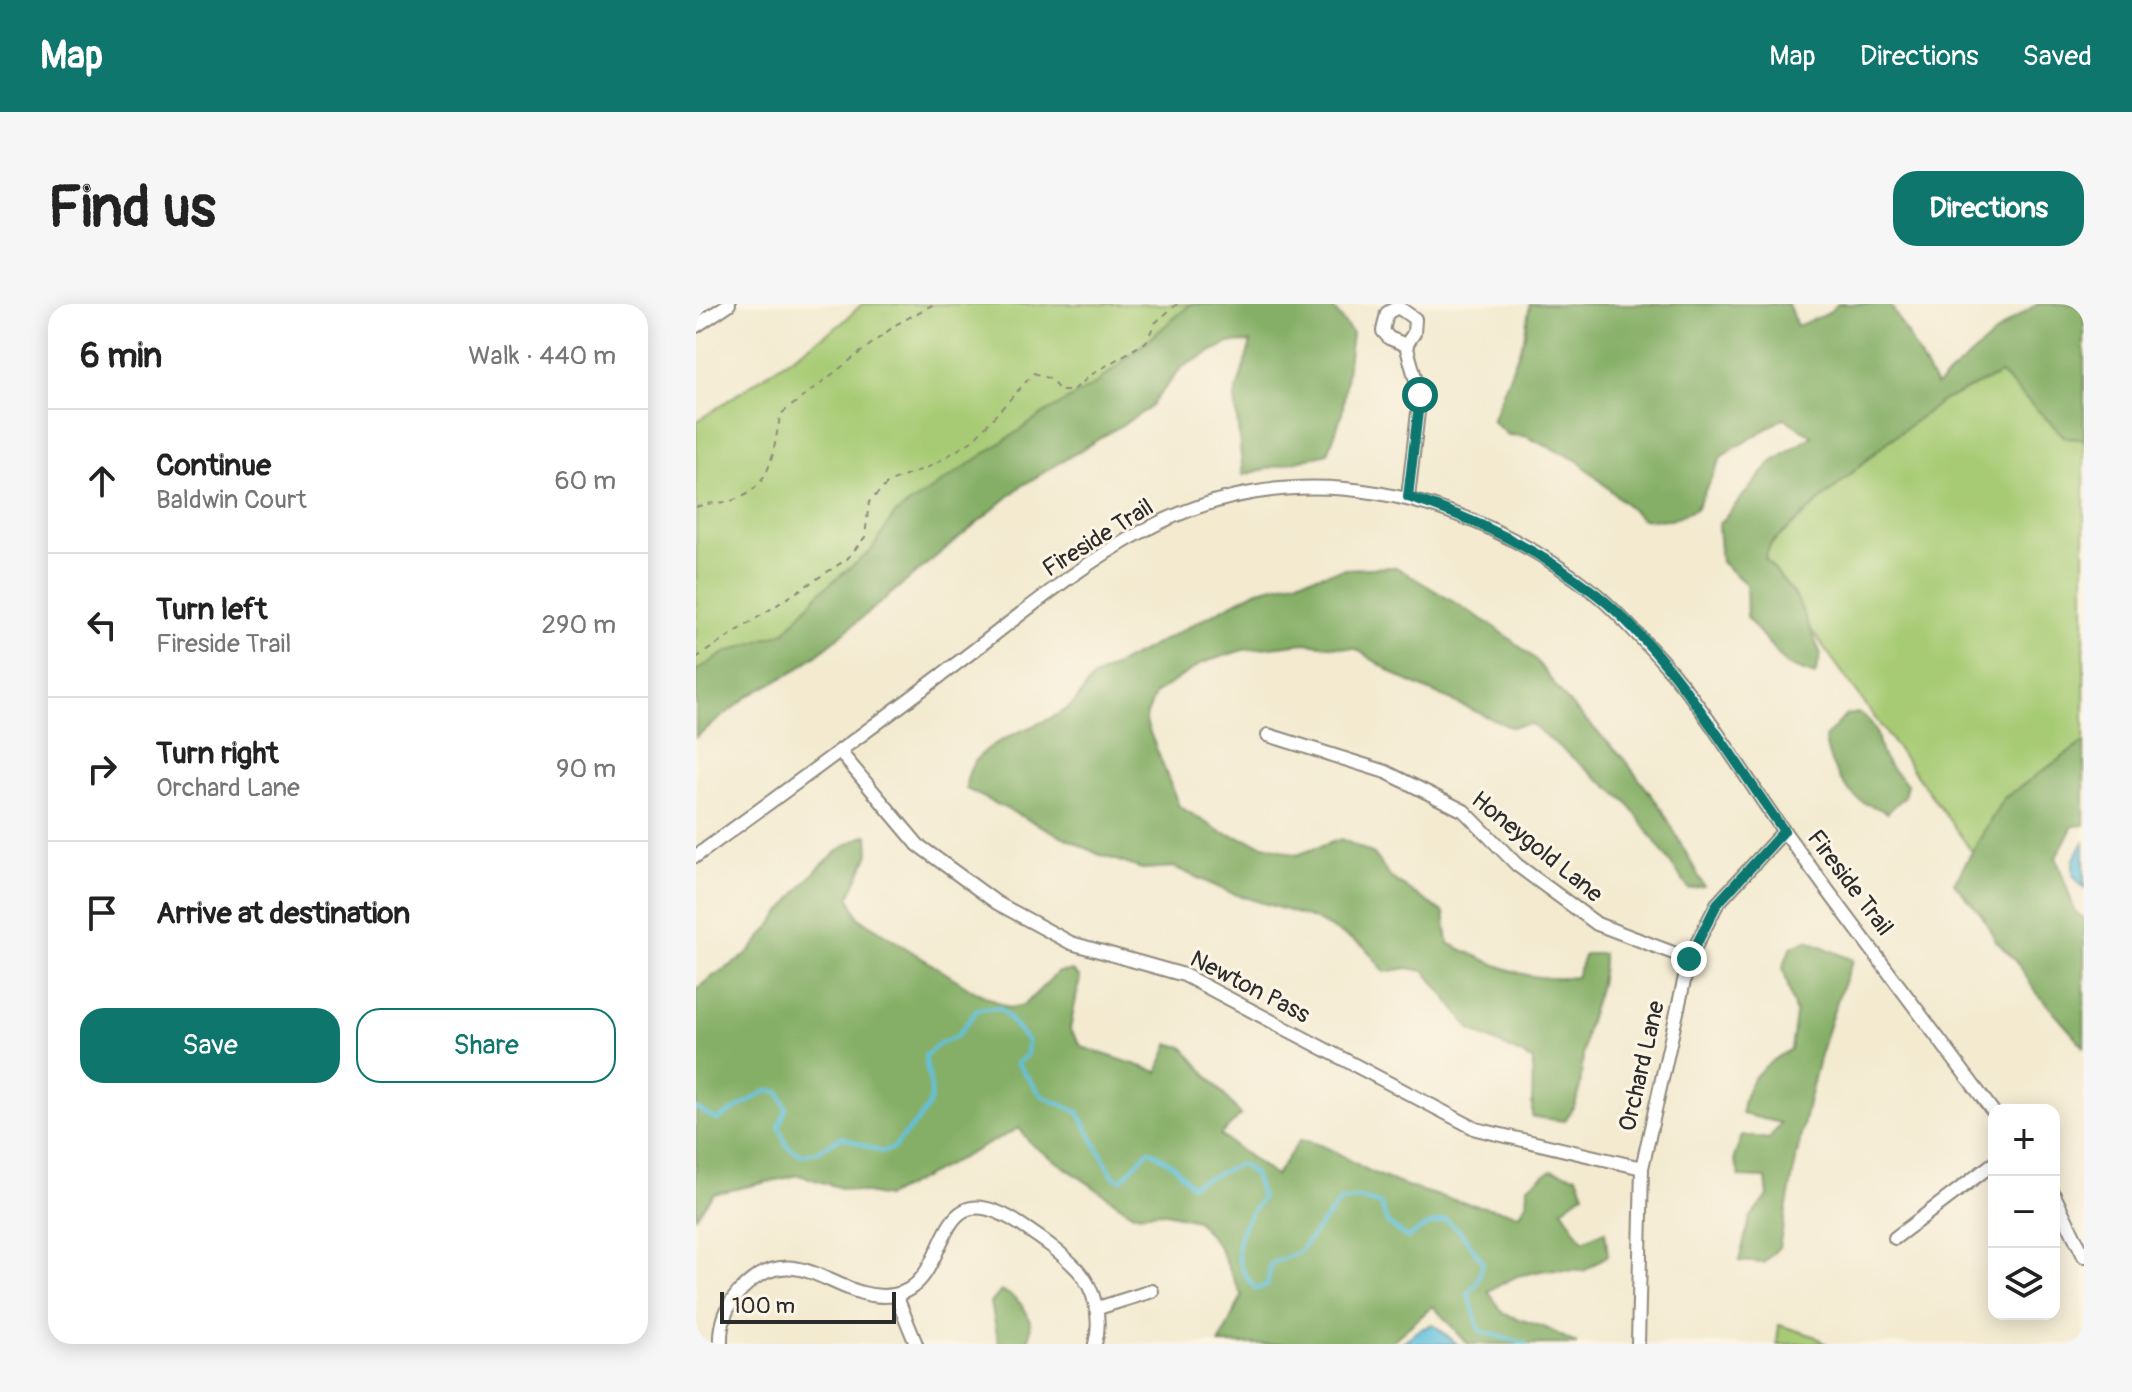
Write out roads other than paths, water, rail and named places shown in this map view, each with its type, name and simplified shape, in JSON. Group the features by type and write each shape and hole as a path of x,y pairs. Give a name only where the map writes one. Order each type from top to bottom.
{"street":[{"path":"696,326 729,304"},
{"path":"1406,345 1420,395 1408,497"},
{"name":"Fireside Trail","path":"696,856 1069,579 1157,525 1199,506 1242,495 1326,487 1408,497 1452,511 1527,546 1598,596 1665,664 1784,831 1988,1105"},
{"name":"Honeygold Lane","path":"1268,735 1386,772 1464,811 1517,865 1597,924 1689,959"},
{"name":"Newton Pass","path":"840,752 918,845 997,903 1071,943 1184,975 1476,1129 1642,1168"},
{"name":"Orchard Lane","path":"1638,1344 1642,1168 1689,959 1717,904 1784,831"},
{"path":"1895,1238 1988,1168"},
{"path":"719,1344 726,1311 754,1277 769,1271 801,1267 828,1276 863,1296 896,1295 921,1279 930,1267 944,1228 961,1212 978,1207 996,1209 1061,1252 1083,1276 1098,1308 1095,1344"},
{"path":"2060,1207 2084,1256"},
{"path":"763,1258 769,1271"},
{"path":"1098,1308 1152,1291"},
{"path":"896,1295 916,1344"}],"water":[{"path":"2084,842 2084,888 2073,875 2073,861"},
{"path":"1433,1324 1457,1344 1400,1344 1419,1330"}],"waterway":[{"path":"696,1108 717,1120 768,1090 779,1092 786,1108 779,1127 787,1146 801,1155 816,1152 842,1137 882,1152 894,1148 930,1102 931,1086 925,1056 940,1043 957,1036 978,1009 1000,1008 1028,1041 1027,1055 1017,1063 1042,1096 1078,1112 1114,1177 1121,1180 1149,1150 1173,1165 1191,1185 1240,1164 1254,1174 1262,1198 1241,1232 1238,1254 1247,1277 1256,1289 1267,1286 1271,1264 1299,1252 1340,1201 1360,1198 1381,1205 1387,1223 1408,1238 1426,1226 1446,1220 1460,1231 1483,1262 1478,1282 1468,1293 1480,1331 1526,1344"}]}
